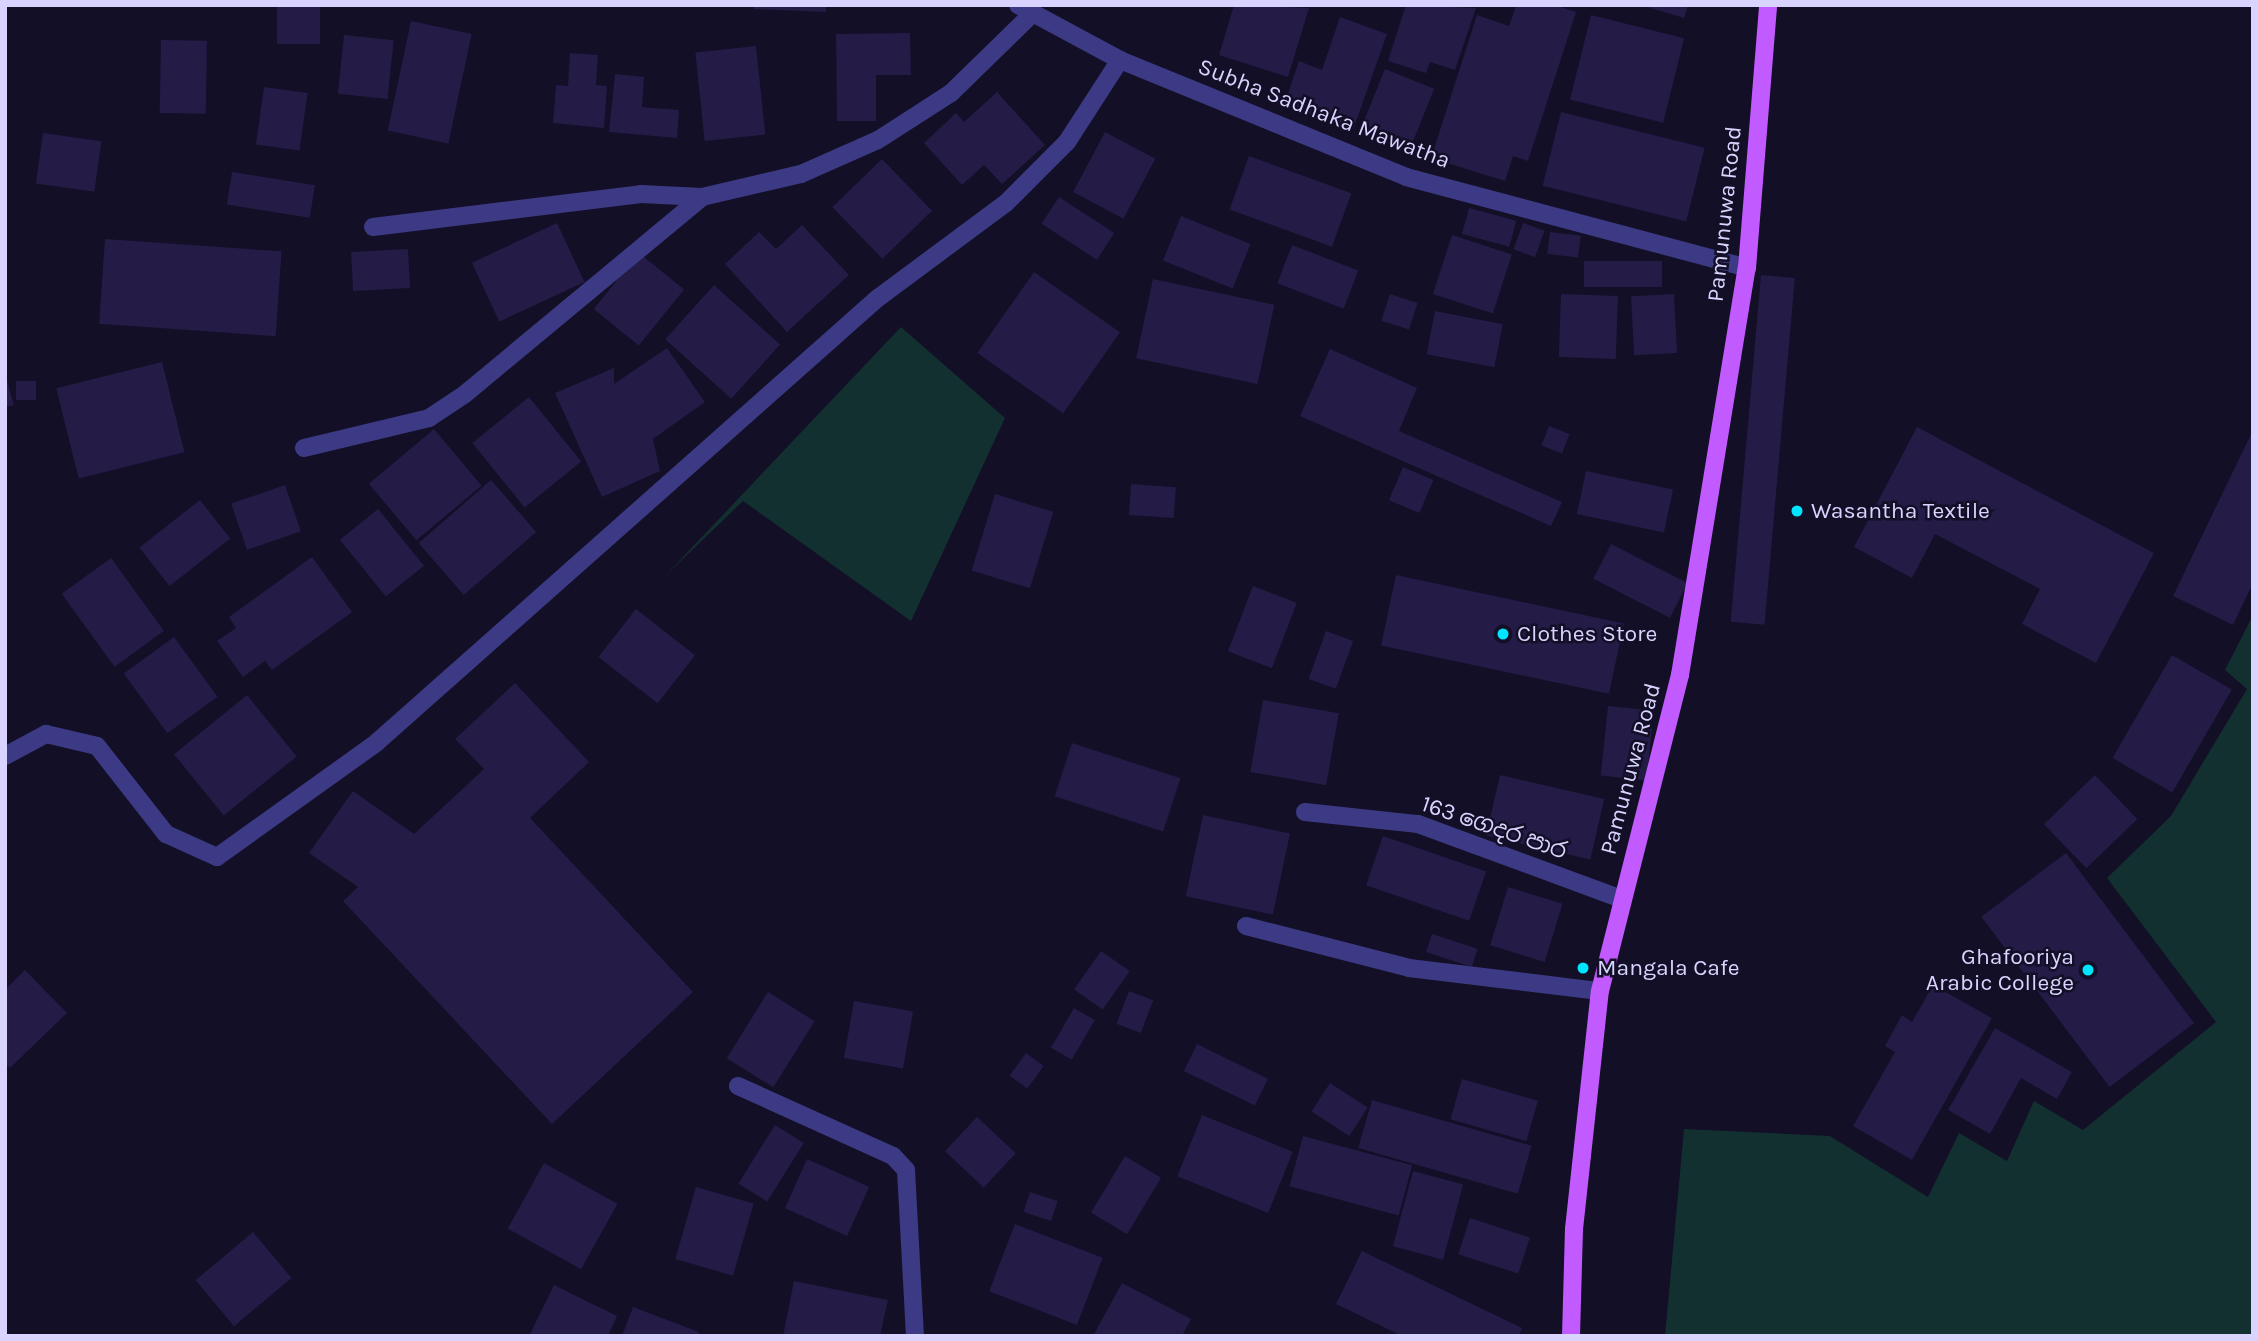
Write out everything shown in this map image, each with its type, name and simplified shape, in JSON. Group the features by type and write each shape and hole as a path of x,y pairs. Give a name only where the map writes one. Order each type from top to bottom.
{"main road":[{"name":"Pamunuwa Road","path":"1571,1336 1574,1229 1600,991 1680,675 1747,268 1768,5"}],"street":[{"name":"Subha Sadhaka Mawatha","path":"1025,9 1119,60 1406,177 1747,268"},
{"path":"373,227 641,194 702,197 801,173 878,139 950,93 1025,9"},
{"path":"5,756 46,734 97,746 166,834 217,857 376,743 878,298 1006,203 1067,142 1119,60"},
{"path":"304,448 429,418 475,386 702,197"},
{"name":"163 ගෙදර පාර","path":"1305,812 1418,824 1622,899"},
{"path":"1246,926 1409,968 1600,991"},
{"path":"738,1086 893,1156 906,1170 915,1336"}],"green space":[{"path":"901,327 1005,418 911,621 743,501 664,577"},
{"path":"2253,615 2253,1336 1665,1336 1684,1129 1830,1136 1928,1197 1959,1133 2007,1161 2034,1101 2083,1130 2216,1022 2107,878 2171,816 2247,689 2225,670"}],"building":[{"path":"277,5 320,5 320,44 277,44"},
{"path":"754,5 826,5 826,12 754,9"},
{"path":"1234,5 1309,8 1288,77 1219,55"},
{"path":"1406,5 1476,8 1455,70 1430,62 1426,73 1388,61"},
{"path":"1516,5 1555,5 1576,12 1528,161 1513,156 1505,181 1431,158 1477,15 1509,26"},
{"path":"1641,5 1688,5 1684,18"},
{"path":"1591,15 1684,38 1663,123 1570,99"},
{"path":"1340,17 1387,34 1353,130 1284,105 1299,61 1322,70"},
{"path":"411,21 472,34 448,143 388,131"},
{"path":"910,33 911,75 876,75 876,121 837,121 836,34"},
{"path":"344,35 394,40 388,99 338,94"},
{"path":"161,40 207,41 206,114 160,113"},
{"path":"756,46 765,135 705,141 695,52"},
{"path":"570,53 598,55 596,85 607,86 604,128 553,123 556,85 568,86"},
{"path":"1385,69 1434,89 1409,152 1360,132"},
{"path":"615,74 644,77 642,107 679,110 677,138 609,132"},
{"path":"264,87 308,93 299,151 256,144"},
{"path":"997,92 1045,145 1002,184 984,165 962,185 924,143 956,113 964,122"},
{"path":"1561,112 1705,148 1686,222 1543,186"},
{"path":"1105,132 1155,159 1123,219 1073,192"},
{"path":"43,133 101,141 94,192 36,184"},
{"path":"1249,156 1351,193 1332,247 1230,210"},
{"path":"882,159 932,211 882,259 832,207"},
{"path":"232,172 315,185 310,218 227,205"},
{"path":"1059,197 1114,233 1097,260 1042,224"},
{"path":"1469,208 1516,221 1509,247 1462,234"},
{"path":"1181,216 1251,244 1233,289 1163,261"},
{"path":"557,223 584,282 499,322 472,263"},
{"path":"1523,223 1545,231 1535,257 1513,249"},
{"path":"802,225 849,275 787,332 725,264 759,232 776,249"},
{"path":"1550,232 1581,236 1578,258 1547,254"},
{"path":"1452,235 1512,254 1493,313 1433,294"},
{"path":"105,239 282,251 276,336 99,324"},
{"path":"1292,245 1358,270 1344,309 1277,283"},
{"path":"408,249 410,288 353,291 351,252"},
{"path":"639,253 684,290 639,345 594,309"},
{"path":"1584,261 1662,261 1662,287 1584,287"},
{"path":"1034,272 1120,332 1063,413 977,353"},
{"path":"1761,275 1795,278 1765,625 1731,622"},
{"path":"1153,279 1274,305 1257,384 1136,358"},
{"path":"714,285 780,345 731,399 665,339"},
{"path":"1390,294 1418,303 1409,330 1381,321"},
{"path":"1561,294 1618,296 1616,359 1559,357"},
{"path":"1674,294 1677,353 1634,355 1631,296"},
{"path":"1435,311 1503,324 1494,367 1427,354"},
{"path":"667,348 705,402 653,439 660,471 602,497 555,393 614,368 614,384"},
{"path":"1330,349 1417,388 1399,431 1562,502 1551,526 1300,416"},
{"path":"162,362 184,452 79,479 56,388"},
{"path":"5,374 14,405 5,407"},
{"path":"16,381 36,381 36,400 16,400"},
{"path":"529,397 581,462 525,507 472,443"},
{"path":"1549,426 1570,434 1562,453 1541,446"},
{"path":"1917,427 2154,553 2096,663 2022,624 2040,589 1935,534 1912,578 1854,547"},
{"path":"434,429 482,486 416,540 369,484"},
{"path":"2253,430 2253,583 2233,625 2173,596"},
{"path":"1403,467 1433,480 1419,513 1389,500"},
{"path":"1586,471 1673,490 1664,533 1577,514"},
{"path":"491,480 536,532 464,595 419,543"},
{"path":"1131,484 1176,487 1174,518 1129,515"},
{"path":"285,485 301,531 247,550 231,504"},
{"path":"995,494 1053,512 1030,588 972,571"},
{"path":"200,500 230,539 169,586 139,547"},
{"path":"378,509 424,566 386,597 340,540"},
{"path":"1611,544 1688,583 1670,618 1593,579"},
{"path":"312,557 352,612 272,670 265,661 243,677 217,641 236,628 229,617"},
{"path":"111,558 164,631 115,667 62,594"},
{"name":"Clothes Store","path":"1396,575 1624,623 1609,694 1381,645"},
{"path":"1253,586 1297,603 1272,668 1228,651"},
{"path":"636,609 695,655 658,703 598,657"},
{"path":"1326,631 1353,641 1336,689 1309,679"},
{"path":"174,637 217,697 167,733 124,673"},
{"path":"2172,655 2232,690 2172,793 2112,758"},
{"path":"515,683 589,762 530,818 693,992 552,1124 343,901 358,887 309,853 353,791 414,834 484,769 455,739"},
{"path":"247,695 297,756 224,816 174,754"},
{"path":"1263,700 1339,713 1326,785 1250,772"},
{"path":"1608,706 1654,711 1646,780 1601,776"},
{"path":"1072,743 1180,778 1163,831 1055,796"},
{"path":"1500,775 1604,799 1590,859 1486,835"},
{"path":"2095,775 2137,819 2086,868 2044,824"},
{"path":"1203,815 1290,834 1273,915 1186,896"},
{"path":"1383,836 1486,871 1469,921 1366,885"},
{"name":"Ghafooriya Arabic College","path":"2066,853 2194,1023 2110,1087 1981,917"},
{"path":"1508,887 1563,904 1545,962 1490,945"},
{"path":"1432,934 1478,949 1472,967 1426,952"},
{"path":"1101,951 1130,971 1103,1010 1074,990"},
{"path":"25,970 67,1013 10,1068 5,1063 5,990"},
{"path":"1933,985 1992,1018 1912,1160 1853,1126 1895,1052 1885,1046 1902,1015 1912,1022"},
{"path":"1129,991 1153,1000 1141,1033 1116,1024"},
{"path":"768,992 815,1021 773,1087 727,1058"},
{"path":"854,1001 913,1011 903,1069 844,1058"},
{"path":"1074,1008 1095,1020 1072,1060 1051,1048"},
{"path":"1995,1028 2072,1072 2057,1099 2021,1078 1990,1134 1948,1110"},
{"path":"1197,1044 1268,1079 1255,1106 1184,1071"},
{"path":"1026,1053 1044,1066 1027,1089 1010,1076"},
{"path":"1462,1079 1538,1101 1526,1141 1450,1119"},
{"path":"1330,1083 1368,1108 1349,1136 1311,1112"},
{"path":"1372,1100 1532,1146 1518,1194 1358,1148"},
{"path":"1202,1115 1293,1152 1268,1213 1177,1176"},
{"path":"977,1117 1016,1153 984,1188 945,1151"},
{"path":"775,1125 804,1143 767,1202 738,1184"},
{"path":"1303,1136 1412,1165 1399,1215 1290,1186"},
{"path":"1125,1156 1161,1178 1127,1234 1091,1213"},
{"path":"807,1159 869,1187 847,1236 785,1208"},
{"path":"544,1163 617,1204 581,1269 508,1229"},
{"path":"1413,1171 1463,1184 1443,1260 1393,1246"},
{"path":"696,1187 754,1204 733,1276 675,1259"},
{"path":"1030,1192 1058,1201 1051,1221 1024,1212"},
{"path":"1470,1218 1530,1237 1518,1274 1458,1254"},
{"path":"1015,1224 1103,1258 1077,1325 989,1291"},
{"path":"253,1232 292,1278 234,1326 196,1280"},
{"path":"1362,1251 1522,1328 1519,1336 1402,1336 1336,1304"},
{"path":"794,1281 888,1300 880,1336 783,1336"},
{"path":"1122,1283 1191,1319 1182,1336 1093,1336"},
{"path":"554,1285 617,1316 608,1336 529,1336"},
{"path":"633,1307 699,1332 697,1336 622,1336"}],"place":[{"name":"Wasantha Textile","path":"1797,511"},
{"name":"Clothes Store","path":"1503,634"},
{"name":"Mangala Cafe","path":"1583,968"},
{"name":"Ghafooriya Arabic College","path":"2088,970"}]}
